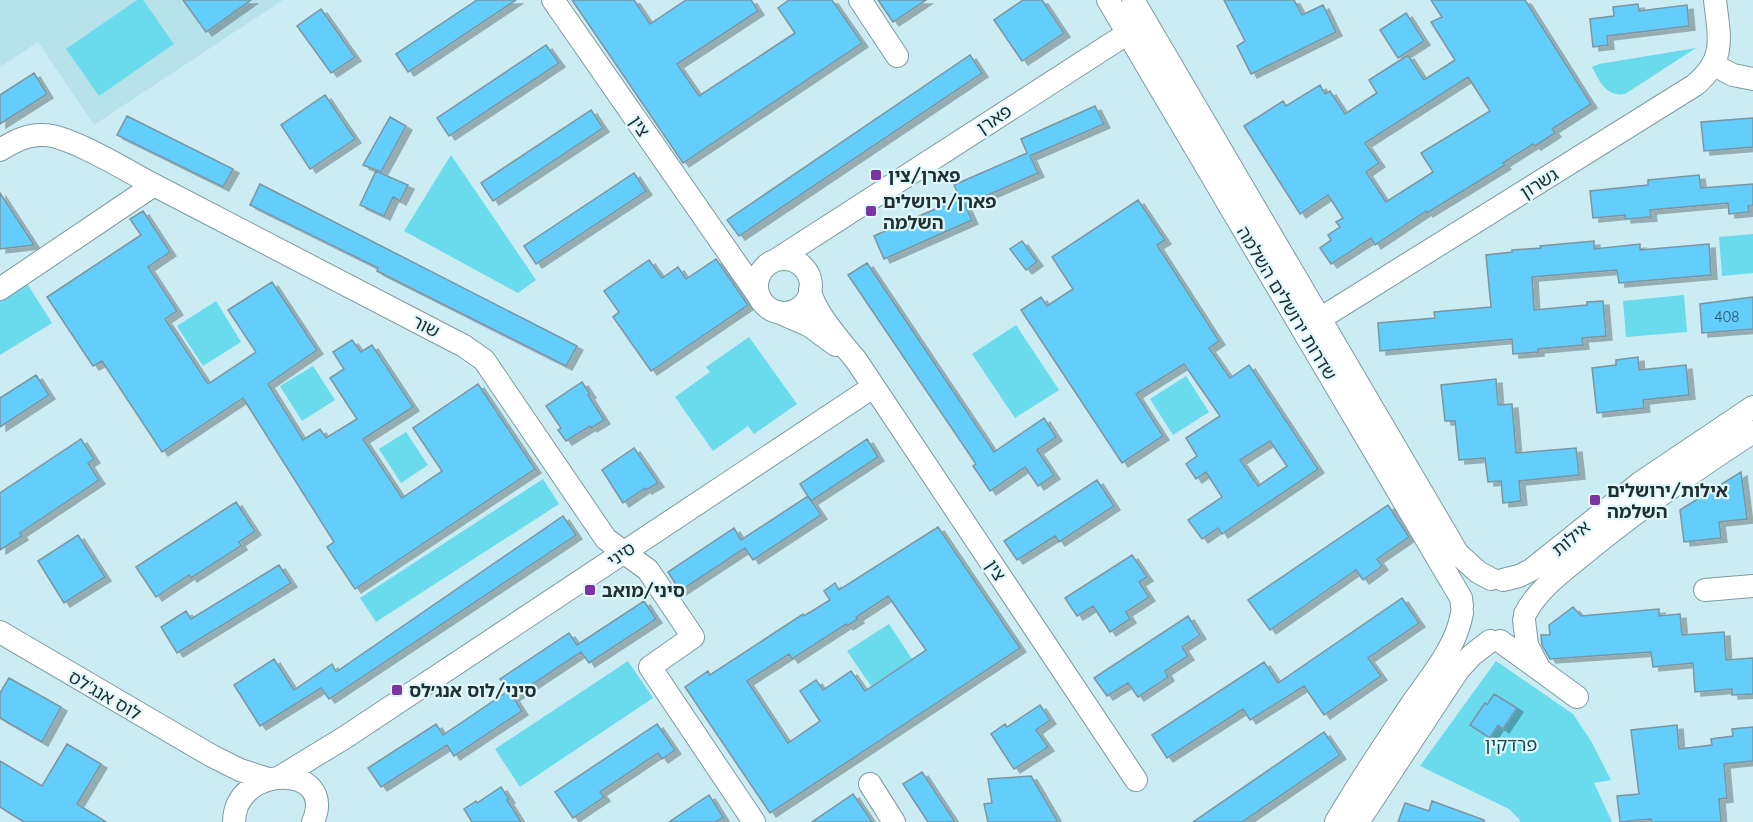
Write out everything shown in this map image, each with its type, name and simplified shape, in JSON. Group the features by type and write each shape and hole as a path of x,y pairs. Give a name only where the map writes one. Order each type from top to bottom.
{"street":[{"name":"צין","path":"553,0 760,298"},
{"path":"860,0 897,56"},
{"name":"שדרות ירושלים השלמה","path":"1108,0 1136,27 1312,324 1458,554 1478,572 1497,579"},
{"name":"שדרות ירושלים השלמה","path":"1133,0 1136,27"},
{"path":"1715,0 1719,46 1714,65 1733,75 1753,79"},
{"name":"פארן","path":"771,263 1136,27"},
{"name":"גשרון","path":"1312,324 1683,93 1705,77 1714,65"},
{"name":"שור","path":"0,150 29,136 51,135 68,141 476,353 493,372 606,539 648,570 693,637 650,667 754,822"},
{"path":"0,289 154,185"},
{"name":"פארן","path":"810,284 813,261 820,245 843,217"},
{"path":"726,252 747,262 771,263 787,259 797,262 805,269 810,284 807,299 801,307 778,312 766,306 760,298 757,283 760,273 771,263"},
{"name":"צין","path":"810,284 815,305 856,360 1136,780"},
{"name":"צין","path":"778,312 810,326 856,360"},
{"name":"שדרות ירושלים השלמה","path":"1312,324 1461,598 1462,610"},
{"name":"סיני","path":"233,814 252,787 274,778 340,741 873,387"},
{"name":"אילות","path":"1497,579 1519,576 1531,570 1640,483 1753,407"},
{"name":"אילות","path":"1524,617 1530,604 1549,584 1619,525 1686,476 1753,432"},
{"path":"1336,822 1448,651 1460,627 1466,595 1474,586 1497,579 1514,586 1522,596 1527,645 1542,672"},
{"path":"1705,590 1753,586"},
{"path":"1462,610 1466,625 1473,634 1495,641 1577,697"},
{"path":"1358,822 1459,669 1472,655 1495,641 1513,635 1524,617"},
{"name":"לוס אנג'לס","path":"0,632 212,756 240,770 274,778 298,780 310,787 314,806"},
{"name":"סיני","path":"314,806 325,761 340,741"},
{"name":"לוס אנג'לס","path":"212,756 229,778 233,814"},
{"path":"870,784 894,822"},
{"path":"314,806 333,822"}],"shaded area":[{"path":"0,0 283,0 94,125 38,42 2,66 0,63"}],"green space":[{"path":"137,0 143,0 174,44 99,96 66,49"},
{"path":"1696,48 1625,94 1608,91 1592,67 1599,64"},
{"path":"451,155 536,280 518,293 404,231"},
{"path":"1753,234 1753,273 1722,276 1719,237"},
{"path":"26,282 52,323 0,355 0,298"},
{"path":"1684,295 1687,332 1626,337 1623,301"},
{"path":"216,301 241,342 203,366 177,326"},
{"path":"1016,325 1059,390 1015,418 972,354"},
{"path":"749,337 797,404 754,434 748,426 713,451 675,397 710,372 706,367"},
{"path":"313,366 335,400 302,421 280,386"},
{"path":"1186,376 1209,412 1173,435 1150,399"},
{"path":"406,432 428,465 401,483 379,449"},
{"path":"543,479 559,504 376,622 360,598"},
{"path":"889,624 912,659 871,686 847,651"},
{"path":"628,661 653,698 520,787 495,749"},
{"name":"פרדקין","path":"1496,661 1573,714 1591,741 1611,780 1594,783 1612,822 1519,822 1520,820 1509,809 1420,766"}],"building":[{"path":"183,0 251,0 206,32"},
{"path":"477,0 516,0 408,72 396,54"},
{"path":"572,0 634,0 650,24 686,0 751,0 758,11 677,64 699,96 795,33 778,8 789,0 832,0 862,43 683,163"},
{"path":"878,0 926,0 893,22"},
{"path":"1023,0 1042,0 1064,33 1022,61 994,20"},
{"path":"1224,0 1294,0 1302,15 1323,5 1336,32 1251,74 1237,46 1245,41"},
{"path":"1431,0 1525,0 1591,104 1552,129 1555,133 1535,146 1533,144 1503,163 1505,165 1427,213 1426,211 1375,245 1371,238 1331,264 1320,248 1331,240 1328,235 1340,227 1336,222 1343,218 1328,195 1300,214 1244,126 1283,101 1286,106 1320,85 1325,94 1330,91 1345,114 1377,93 1369,80 1408,55 1424,80 1455,60 1431,22 1442,17","holes":["1468,77 1490,111 1421,153 1433,172 1386,202 1366,172 1379,163 1365,143"]},
{"path":"1638,4 1639,11 1687,5 1689,26 1607,36 1608,45 1593,47 1590,19 1614,16 1613,7"},
{"path":"321,9 355,57 331,73 297,26"},
{"path":"1406,13 1424,41 1398,58 1380,30"},
{"path":"546,45 559,63 449,136 437,118"},
{"path":"970,55 982,73 739,236 727,220"},
{"path":"34,73 47,94 0,124 0,95"},
{"path":"325,95 355,139 310,169 281,125"},
{"path":"1095,106 1104,124 1030,156 1038,173 965,205 972,220 884,259 874,236 960,198 954,185 1027,153 1021,139"},
{"path":"591,110 603,128 493,201 481,183"},
{"path":"127,116 233,169 223,187 117,135"},
{"path":"390,117 406,126 381,172 363,165"},
{"path":"1753,118 1753,147 1704,151 1701,122"},
{"path":"376,171 408,185 400,201 393,197 384,216 360,205"},
{"path":"634,173 646,191 536,264 524,246"},
{"path":"1699,175 1701,188 1753,184 1753,205 1748,206 1749,212 1729,214 1728,203 1650,210 1651,217 1625,219 1625,215 1593,218 1590,191 1648,185 1648,180"},
{"path":"260,184 577,346 566,366 377,271 378,268 250,205"},
{"path":"0,193 34,245 0,249"},
{"path":"1138,200 1165,240 1157,245 1219,341 1209,348 1230,378 1249,365 1318,469 1222,534 1218,528 1202,539 1188,520 1222,497 1206,472 1196,479 1186,464 1197,456 1186,438 1220,416 1184,364 1136,394 1163,436 1122,463 1021,310 1041,297 1047,306 1073,289 1052,257","holes":["1270,441 1287,466 1258,486 1240,460"]},
{"path":"143,211 170,252 148,267 177,311 165,319 208,384 256,352 228,310 272,282 317,350 268,384 303,440 320,429 326,438 357,419 330,378 344,369 333,352 352,340 361,352 372,345 413,407 363,439 402,498 442,471 413,428 478,384 535,469 355,589 327,547 334,542 243,398 162,452 102,361 93,366 47,297 141,235 130,219"},
{"path":"1022,241 1037,262 1026,270 1010,249"},
{"path":"1594,241 1594,249 1640,244 1640,250 1709,244 1711,275 1619,283 1617,270 1532,277 1534,310 1587,305 1587,302 1603,301 1606,336 1582,338 1583,345 1513,354 1512,339 1380,351 1378,323 1435,318 1434,312 1491,307 1486,255 1541,248 1540,246"},
{"path":"716,259 748,305 651,371 613,317 619,312 604,291 649,260 662,278 678,267 686,279"},
{"path":"867,263 994,452 1044,418 1056,437 1037,450 1054,475 1038,486 1025,467 990,491 973,466 976,464 848,275"},
{"path":"1753,297 1753,329 1702,333 1700,304"},
{"path":"1638,357 1639,370 1686,365 1689,395 1643,400 1644,408 1597,413 1592,368 1616,365 1616,360"},
{"path":"36,375 49,395 0,427 0,398"},
{"path":"1496,379 1498,405 1512,404 1516,453 1576,448 1579,475 1519,481 1521,501 1503,503 1501,481 1488,482 1485,458 1459,460 1455,421 1445,421 1441,385"},
{"path":"582,382 604,420 566,441 558,430 561,428 546,406"},
{"path":"81,439 94,459 88,463 99,480 20,533 22,536 0,550 0,493"},
{"path":"867,439 878,457 811,501 800,484"},
{"path":"634,448 658,483 646,490 645,488 623,503 602,470"},
{"path":"1741,472 1747,519 1719,522 1721,538 1684,542 1680,510"},
{"path":"1097,480 1114,506 1059,542 1055,536 1017,560 1004,541"},
{"path":"808,496 821,515 753,560 745,548 680,591 668,572 734,528 741,540"},
{"path":"236,502 255,531 239,542 241,546 191,578 189,575 156,597 136,567"},
{"path":"1388,505 1409,537 1377,559 1382,566 1363,580 1356,570 1270,630 1248,600"},
{"path":"563,516 576,535 329,699 321,688 260,726 234,685 274,659 294,690 332,664 336,672"},
{"path":"938,527 1020,648 770,813 685,687 708,671 710,675 803,614 804,616 830,600 824,591 835,583 839,590","holes":["888,596 926,650 865,691 851,671 823,690 816,680 800,691 820,721 788,743 747,681 789,654 792,659 846,624 847,626 858,619 856,617"]},
{"path":"78,535 105,577 64,603 38,561"},
{"path":"1132,555 1147,577 1139,582 1149,597 1126,612 1130,619 1110,632 1093,606 1077,616 1065,598"},
{"path":"279,565 291,583 177,653 161,627 186,611 191,619"},
{"path":"1402,598 1419,623 1368,658 1381,676 1324,715 1304,686 1250,720 1243,709 1167,758 1152,735 1264,662 1278,683"},
{"path":"644,601 656,619 589,663 581,652 513,697 522,711 454,756 447,745 381,787 368,768 436,724 443,735 508,691 500,679 569,633 577,645"},
{"path":"1573,607 1581,616 1659,609 1659,616 1680,614 1682,635 1724,632 1726,660 1753,658 1753,694 1732,695 1732,689 1695,692 1693,663 1653,667 1651,652 1550,659 1542,645 1541,635 1550,635 1549,625"},
{"path":"1188,616 1200,635 1182,647 1188,656 1165,671 1168,677 1138,697 1128,683 1107,696 1094,678"},
{"path":"9,678 61,707 42,742 0,718 0,693"},
{"path":"1494,694 1517,708 1503,729 1498,725 1490,738 1470,725"},
{"path":"1040,705 1050,720 1036,730 1048,747 1014,769 991,734 1005,724 1007,727"},
{"path":"657,724 675,750 662,759 658,753 600,792 604,797 573,818 555,792"},
{"path":"1677,725 1679,749 1712,745 1711,739 1733,736 1732,729 1753,727 1753,761 1724,764 1727,798 1719,799 1721,822 1652,822 1651,819 1620,822 1617,796 1639,794 1631,730"},
{"path":"1324,732 1340,755 1242,822 1193,822"},
{"path":"67,744 101,764 77,804 106,822 24,822 0,807 0,761 42,786"},
{"path":"922,772 955,822 928,822 903,784"},
{"path":"1031,776 1058,822 988,822 984,804 992,803 988,779"},
{"path":"501,787 521,822 472,822 464,809"},
{"path":"853,794 872,822 812,822"},
{"path":"709,795 723,817 716,822 669,822"},
{"path":"1432,801 1484,820 1484,822 1398,822 1405,803 1429,811"}],"place":[{"name":"פארן/צין","path":"876,175"},
{"name":"פארן/ירושלים השלמה","path":"871,211"},
{"name":"אילות/ירושלים השלמה","path":"1595,500"},
{"name":"סיני/מואב","path":"590,590"},
{"name":"סיני/לוס אנג׳לס","path":"397,690"}]}
